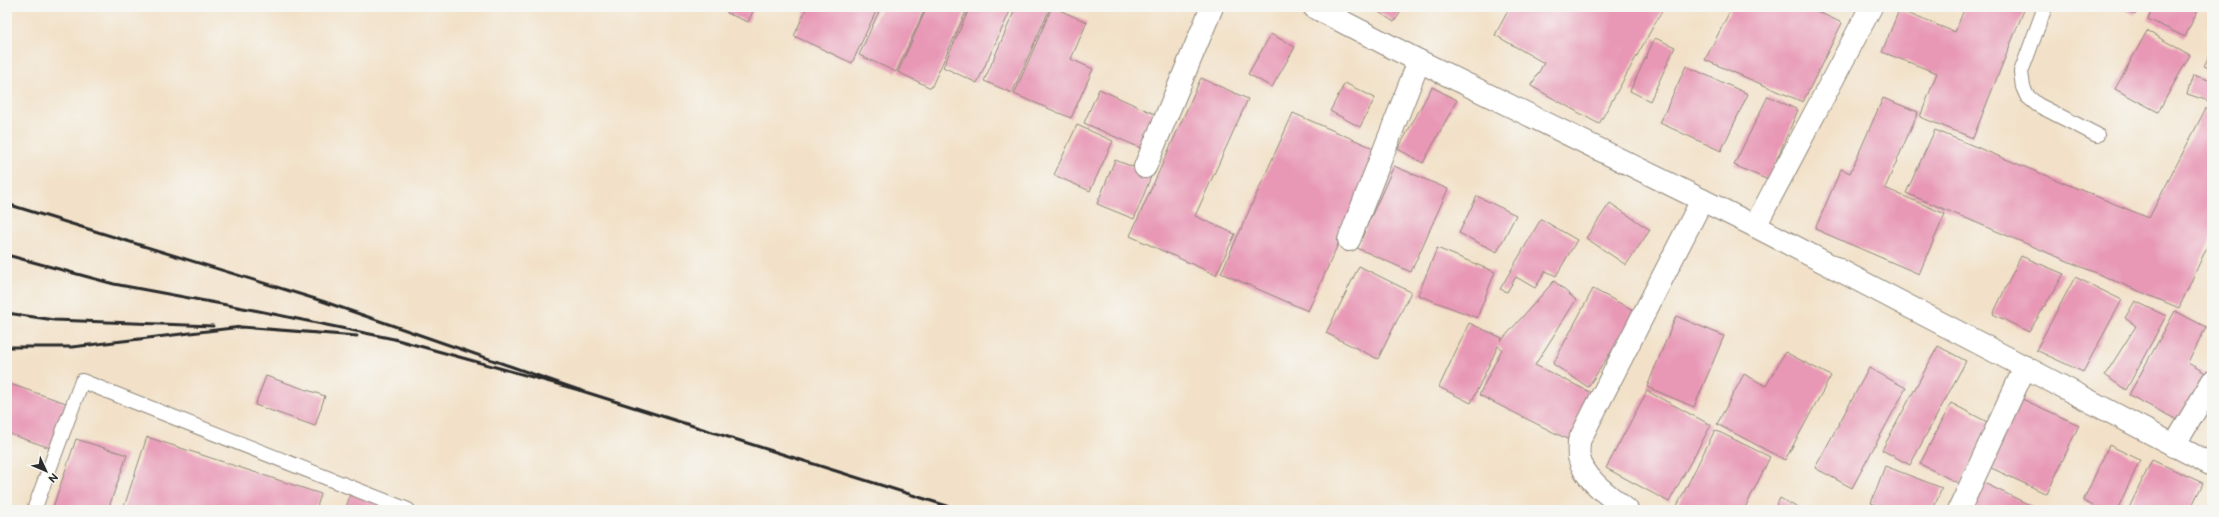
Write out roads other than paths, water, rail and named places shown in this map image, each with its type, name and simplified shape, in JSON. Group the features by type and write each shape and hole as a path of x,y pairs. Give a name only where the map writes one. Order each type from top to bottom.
{"street":[{"path":"1145,167 1212,7"},
{"path":"1314,7 1419,61 1755,226 2212,465"},
{"path":"1755,226 1871,7"},
{"path":"1349,240 1419,61"},
{"path":"1626,510 1600,489 1585,470 1579,456 1579,441 1702,200"},
{"path":"1959,510 2025,367"},
{"path":"2174,446 2212,382"}],"lane":[{"path":"2044,7 2021,72 2027,96 2038,105 2097,135"},
{"path":"34,510 82,380 408,510"}],"railway":[{"path":"7,204 322,301 579,390 394,339 259,311 114,284 7,255"},
{"path":"7,313 54,320 213,326"},
{"path":"7,347 72,347 241,327 357,336"},
{"path":"579,390 960,510"}]}
